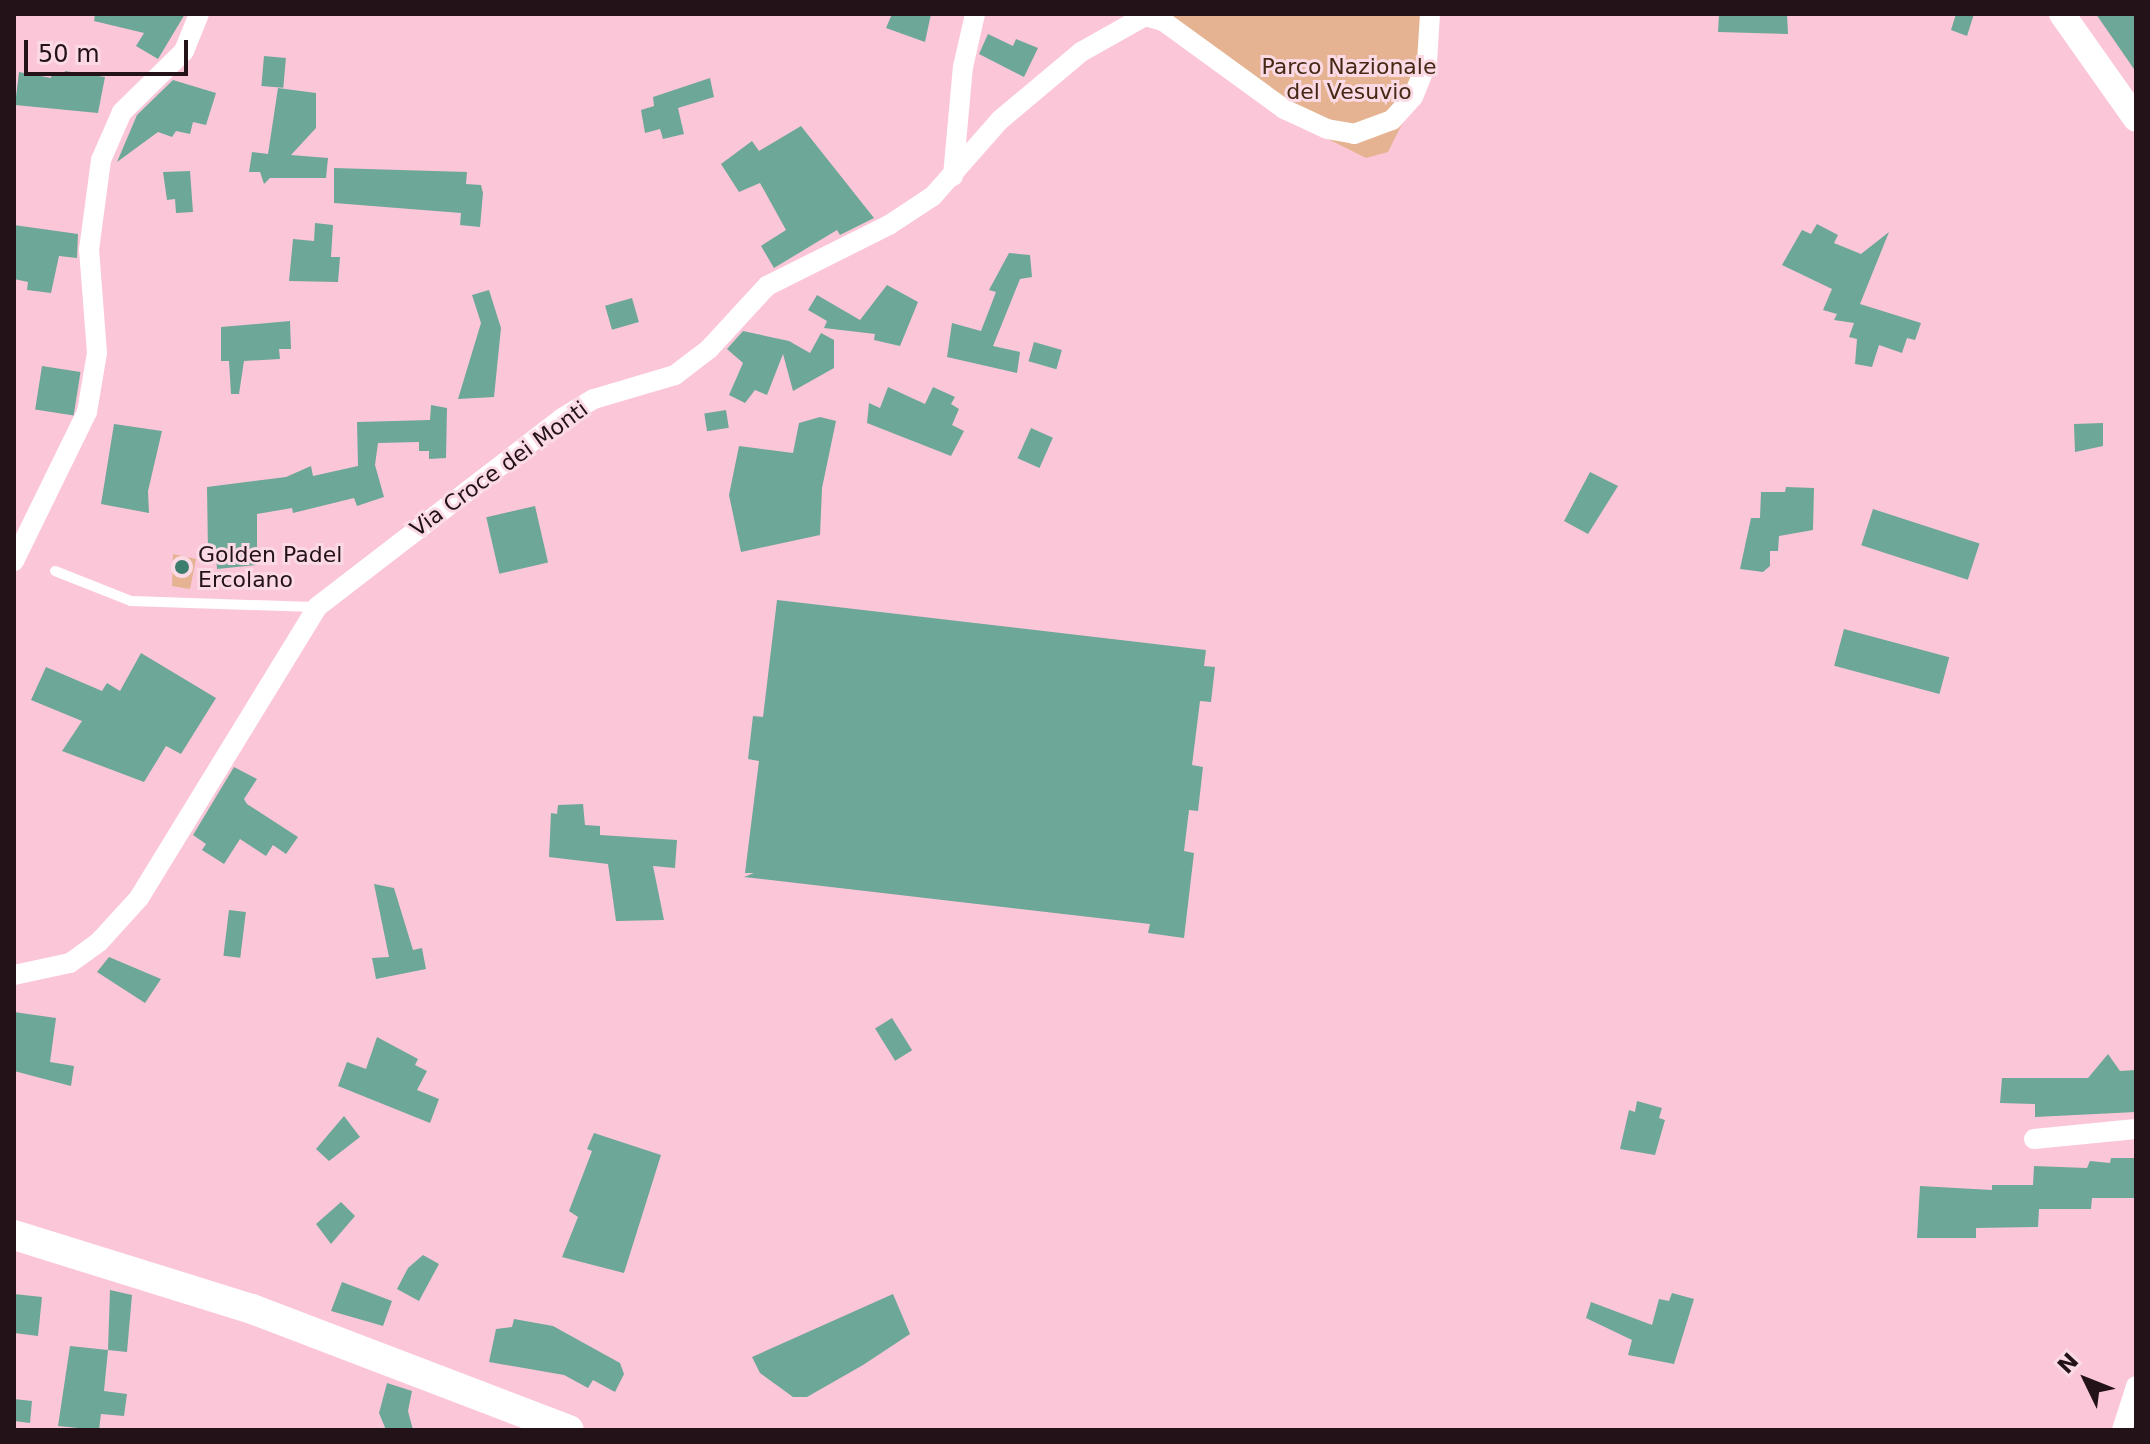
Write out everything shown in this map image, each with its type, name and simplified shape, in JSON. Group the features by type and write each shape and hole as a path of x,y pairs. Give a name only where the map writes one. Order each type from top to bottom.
{"main road":[{"path":"14,1235 252,1309 569,1430"}],"street":[{"path":"14,561 87,412 97,353 89,250 101,160 122,112 184,51 199,14"},
{"path":"953,176 963,67 975,14"},
{"name":"Via Croce dei Monti","path":"14,975 70,963 99,942 139,898 317,607 562,418 594,399 675,375 709,349 767,286 889,225 933,196 1043,82 1081,52 1145,16 1163,21 1307,122 1354,134 1373,131 1392,120 1413,97 1427,62 1430,14"},
{"path":"2062,14 2136,119"},
{"path":"2034,1139 2136,1129"},
{"path":"2122,1430 2136,1386"}],"lane":[{"path":"55,571 131,601 317,607"}],"green space":[{"name":"Parco Nazionale del Vesuvio","path":"1143,14 1433,14 1404,120 1388,152 1366,158 1282,116"},
{"name":"Golden Padel Ercolano","path":"173,554 196,559 190,589 172,586"}],"building":[{"path":"95,14 185,14 158,59 136,46 144,33 94,21"},
{"path":"892,14 931,14 925,42 886,28"},
{"path":"1787,14 1788,34 1718,32 1719,15"},
{"path":"1956,14 1974,14 1967,36 1951,30"},
{"path":"2096,14 2136,14 2136,72"},
{"path":"988,34 1013,46 1016,39 1038,48 1024,77 979,54"},
{"path":"264,56 286,58 283,88 261,86"},
{"path":"65,71 105,77 98,113 15,105 19,72 51,78 52,72 64,75"},
{"path":"710,78 714,97 678,108 684,134 663,139 660,129 645,133 641,110 654,106 653,97"},
{"path":"173,80 216,93 206,125 193,122 190,134 176,131 172,137 158,132 117,162 137,115"},
{"path":"278,88 316,93 316,128 291,155 328,158 326,178 270,178 264,184 260,172 249,172 252,152 268,154"},
{"path":"801,126 874,218 840,235 837,230 774,268 761,246 786,230 760,183 739,192 721,164 752,141 759,151"},
{"path":"334,168 467,172 466,184 481,185 483,193 480,227 460,225 461,213 334,203"},
{"path":"190,171 193,212 176,213 175,199 167,200 163,172"},
{"path":"315,223 333,225 331,257 340,257 338,282 289,281 293,239 314,241"},
{"path":"1817,224 1838,235 1834,243 1861,254 1889,232 1860,304 1921,323 1915,340 1907,338 1902,353 1879,345 1872,367 1855,364 1857,339 1849,337 1854,323 1834,320 1837,314 1823,310 1832,289 1782,265 1802,230 1811,234"},
{"path":"14,225 78,234 77,258 59,256 51,293 27,290 28,282 14,279"},
{"path":"1009,253 1030,255 1032,277 1020,279 993,346 1020,352 1017,373 947,357 952,323 981,331 996,292 989,290"},
{"path":"887,285 918,302 900,346 874,340 875,334 824,328 827,321 808,310 817,295 860,320"},
{"path":"489,290 501,328 494,397 458,399 481,323 472,295"},
{"path":"632,298 639,322 612,330 605,306"},
{"path":"290,321 291,349 279,349 280,359 244,361 239,394 231,394 229,361 221,361 221,327"},
{"path":"743,331 789,341 810,353 821,333 834,340 834,368 793,391 783,354 767,395 755,390 745,403 729,395 743,363 727,349"},
{"path":"1034,342 1062,350 1056,369 1028,361"},
{"path":"42,366 81,372 74,416 35,409"},
{"path":"888,387 925,404 933,387 955,397 951,404 959,409 952,425 964,431 951,456 867,423 869,403 880,408"},
{"path":"431,405 447,408 446,458 429,459 429,451 419,451 419,442 378,443 375,465 384,497 357,506 354,498 293,513 292,508 257,514 257,565 217,569 216,555 208,552 207,487 286,477 311,466 313,476 358,466 357,422 430,420"},
{"path":"726,410 729,428 707,431 704,413"},
{"path":"820,417 836,421 822,488 820,535 741,552 729,495 739,446 793,453 799,423"},
{"path":"2103,423 2103,446 2075,452 2074,424"},
{"path":"114,424 162,431 148,491 149,513 101,504"},
{"path":"1031,428 1053,438 1040,468 1018,458"},
{"path":"1590,472 1618,486 1588,534 1564,521"},
{"path":"1786,487 1814,488 1813,530 1779,536 1778,551 1770,551 1770,566 1763,572 1740,569 1751,518 1760,518 1761,492 1785,492"},
{"path":"535,506 548,563 499,574 486,517"},
{"path":"1873,509 1980,544 1968,580 1861,545"},
{"path":"777,600 1206,650 1204,666 1215,667 1211,702 1200,701 1192,765 1203,767 1198,811 1189,810 1184,851 1194,853 1184,938 1148,933 1150,924 744,877 754,873 745,873 759,761 748,759 753,716 763,717"},
{"path":"1844,629 1949,657 1939,694 1834,666"},
{"path":"141,653 216,698 181,754 166,746 144,782 62,751 82,721 31,700 46,667 102,691 107,683 120,691"},
{"path":"234,767 257,779 244,799 247,804 298,837 286,854 273,845 266,856 240,839 224,864 202,850 206,844 193,835"},
{"path":"583,804 585,825 600,826 600,835 677,840 675,868 653,866 664,920 616,921 608,864 549,857 551,813 557,814 558,805"},
{"path":"374,884 394,888 413,950 422,948 426,969 376,979 372,958 389,957"},
{"path":"229,910 246,912 240,958 223,956"},
{"path":"109,957 161,979 145,1003 97,972"},
{"path":"14,1012 56,1018 50,1062 74,1066 71,1086 14,1071"},
{"path":"892,1018 912,1050 895,1061 875,1029"},
{"path":"377,1037 418,1059 415,1065 427,1071 417,1090 439,1099 430,1123 338,1086 347,1062 366,1069"},
{"path":"2108,1054 2120,1071 2136,1070 2136,1112 2035,1117 2035,1104 2000,1103 2002,1078 2088,1078"},
{"path":"1637,1101 1662,1108 1659,1118 1665,1120 1655,1155 1620,1149 1629,1110 1635,1112"},
{"path":"344,1116 360,1137 329,1161 316,1149"},
{"path":"594,1133 661,1155 624,1273 562,1257 578,1217 569,1211 592,1151 587,1149"},
{"path":"2111,1158 2136,1158 2136,1198 2092,1198 2091,1209 2039,1209 2038,1227 1976,1228 1976,1238 1917,1238 1920,1186 1992,1190 1992,1185 2033,1185 2034,1166 2087,1168 2090,1161 2110,1163"},
{"path":"341,1202 355,1216 331,1244 316,1224"},
{"path":"423,1255 439,1264 419,1301 397,1289 408,1268"},
{"path":"342,1282 392,1301 383,1326 331,1311"},
{"path":"110,1290 132,1295 127,1352 108,1350"},
{"path":"1672,1293 1694,1299 1674,1364 1628,1355 1632,1340 1586,1318 1591,1302 1652,1325 1659,1299 1669,1301"},
{"path":"14,1294 42,1297 38,1336 14,1333"},
{"path":"893,1294 910,1334 863,1365 807,1397 793,1397 760,1373 752,1357"},
{"path":"514,1319 553,1326 620,1363 624,1374 615,1392 593,1380 588,1388 564,1375 489,1362 496,1329 512,1327"},
{"path":"70,1346 108,1350 104,1391 127,1394 124,1416 101,1414 99,1430 58,1426"},
{"path":"387,1383 412,1391 408,1411 413,1430 386,1430 379,1413"},
{"path":"14,1399 32,1401 30,1423 14,1421"}],"place":[{"name":"Golden Padel Ercolano","path":"182,567"}]}
